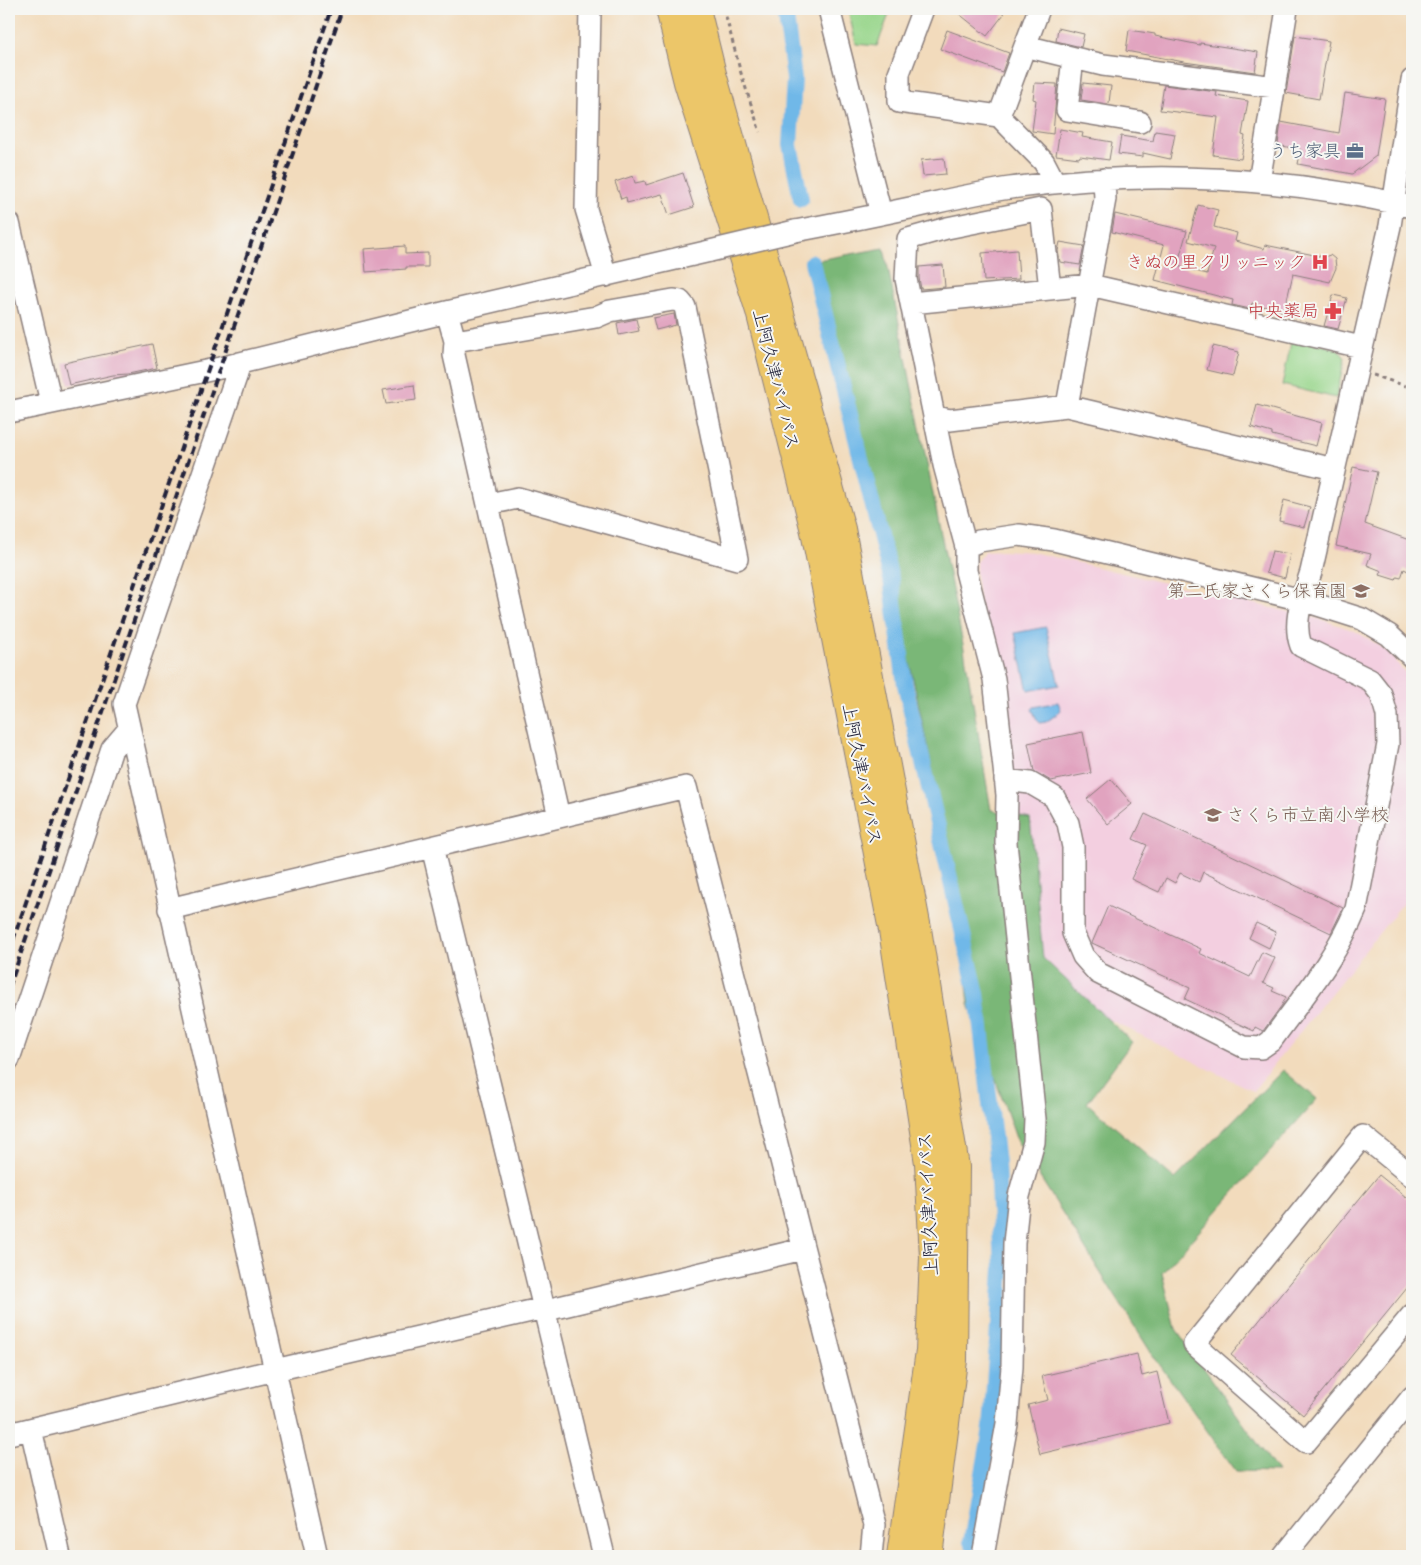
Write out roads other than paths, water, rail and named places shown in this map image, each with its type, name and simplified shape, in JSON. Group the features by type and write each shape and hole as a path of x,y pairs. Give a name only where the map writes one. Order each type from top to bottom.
{"highway":[{"name":"上阿久津バイパス","path":"670,9 688,82 760,311 815,531 893,930 929,1162 934,1257 930,1351 901,1556"},
{"name":"上阿久津バイパス","path":"696,9 712,74 841,529 917,929 955,1167 952,1360 928,1556"}],"street":[{"path":"590,9 586,209 606,276"},
{"path":"829,9 881,214"},
{"path":"923,9 899,73 899,102 998,116 1044,162 1056,183"},
{"path":"998,116 1039,9"},
{"path":"1259,182 1287,9"},
{"path":"1025,46 1103,65 1275,87"},
{"path":"1073,58 1067,110 1140,122"},
{"path":"1005,780 1030,783 1054,797 1068,823 1073,847 1073,933 1082,956 1098,973 1244,1047 1261,1048 1271,1041 1334,955 1356,909 1388,744 1387,716 1381,694 1370,680 1301,646 1297,635 1297,619 1310,572 1390,226 1403,205 1412,80"},
{"path":"9,412 214,370 447,312 795,231 971,195 1056,183 1104,179 1200,179 1259,182 1325,190 1403,205"},
{"path":"1067,406 1105,199 1104,179"},
{"path":"983,1556 1007,1424 1012,1367 1014,1243 1018,1196 1034,1142 1035,1119 1006,843 1007,795 994,679 966,571 966,547 944,465 936,417 906,279 908,239 947,228 1041,209 1050,288"},
{"path":"9,223 51,402"},
{"path":"911,303 1090,285 1362,347"},
{"path":"455,341 596,317 610,311 673,300 680,301 685,308 737,559 518,498 488,504"},
{"path":"447,312 455,341 454,355 559,817"},
{"path":"239,363 237,374 124,704 317,1556"},
{"path":"936,417 950,420 1067,406 1334,469"},
{"path":"966,547 979,541 1019,535 1045,539 1302,600 1362,619 1389,635 1412,657"},
{"path":"9,1059 112,748 129,729"},
{"path":"170,910 686,787 874,1525 871,1556"},
{"path":"432,847 604,1556"},
{"path":"1412,1176 1363,1136 1194,1344 1306,1442 1412,1316"},
{"path":"9,1434 275,1370 544,1308 555,1308 803,1249"},
{"path":"1284,1556 1412,1397"},
{"path":"31,1430 60,1556"}],"water":[{"path":"1046,627 1059,685 1028,691 1015,633"},
{"path":"1058,702 1061,710 1058,713 1046,722 1040,723 1037,720 1032,709 1034,707"}],"waterway":[{"path":"785,9 794,79 790,145 801,199"},
{"path":"812,262 891,579 905,685 977,994 997,1163 1002,1269 991,1428 971,1542"}],"railway":[{"path":"9,952 331,9"},
{"path":"9,988 342,9"}],"place":[{"name":"うち家具","path":"1355,151"},
{"name":"きぬの里クリッニック","path":"1320,262"},
{"name":"中央薬局","path":"1333,311"},
{"name":"第二氏家さくら保育園","path":"1361,591"},
{"name":"さくら市立南小学校","path":"1213,815"}]}
